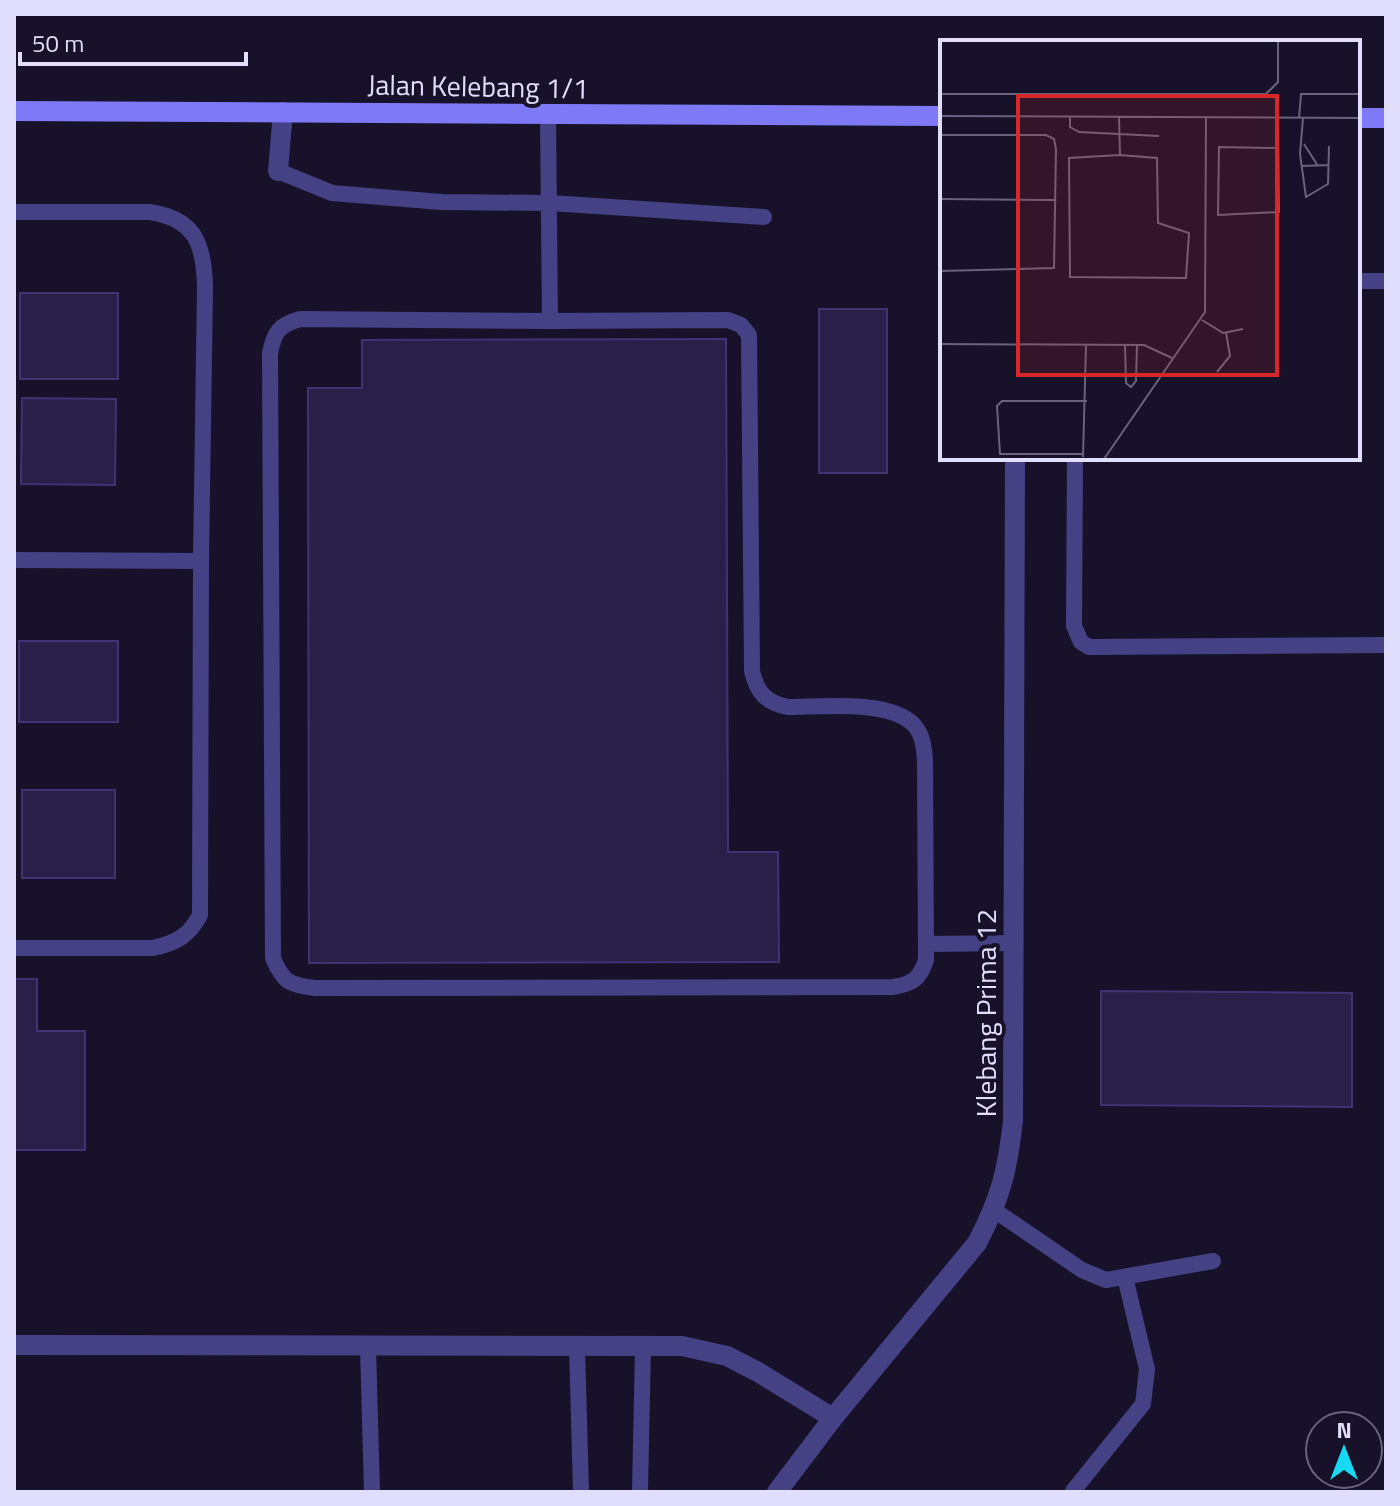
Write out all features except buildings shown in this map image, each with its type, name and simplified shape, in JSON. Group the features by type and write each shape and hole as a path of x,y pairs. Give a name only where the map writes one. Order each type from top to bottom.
{"street":[{"name":"Jalan Kelebang 1/1","path":"14,111 940,116"},
{"path":"278,171 283,112"},
{"path":"1360,118 1386,118"},
{"name":"Klebang Prima 12","path":"777,1492 833,1418 977,1243 994,1210 1008,1169 1013,1121 1015,460"},
{"path":"14,1345 682,1346 727,1356 833,1418"}],"lane":[{"path":"548,115 550,321"},
{"path":"278,171 332,193 441,202 550,203 764,217"},
{"path":"14,212 167,214 182,222 194,234 201,249 205,287 200,915 184,937 153,948 14,948"},
{"path":"1360,281 1386,281"},
{"path":"300,319 728,320 741,325 749,335 752,671 755,685 762,696 774,704 787,707 873,708 897,712 915,726 923,740 925,760 926,944 922,974 910,984 893,987 315,988 295,986 280,975 273,958 270,353 273,334 283,324 300,319"},
{"path":"1075,460 1074,626 1081,642 1089,647 1386,645"},
{"path":"14,560 201,561"},
{"path":"926,944 1013,943"},
{"path":"994,1210 1082,1270 1106,1280 1213,1261"},
{"path":"1073,1491 1143,1404 1147,1369 1125,1277"},
{"path":"368,1347 372,1492"},
{"path":"577,1347 581,1492"},
{"path":"640,1492 643,1347"}]}
